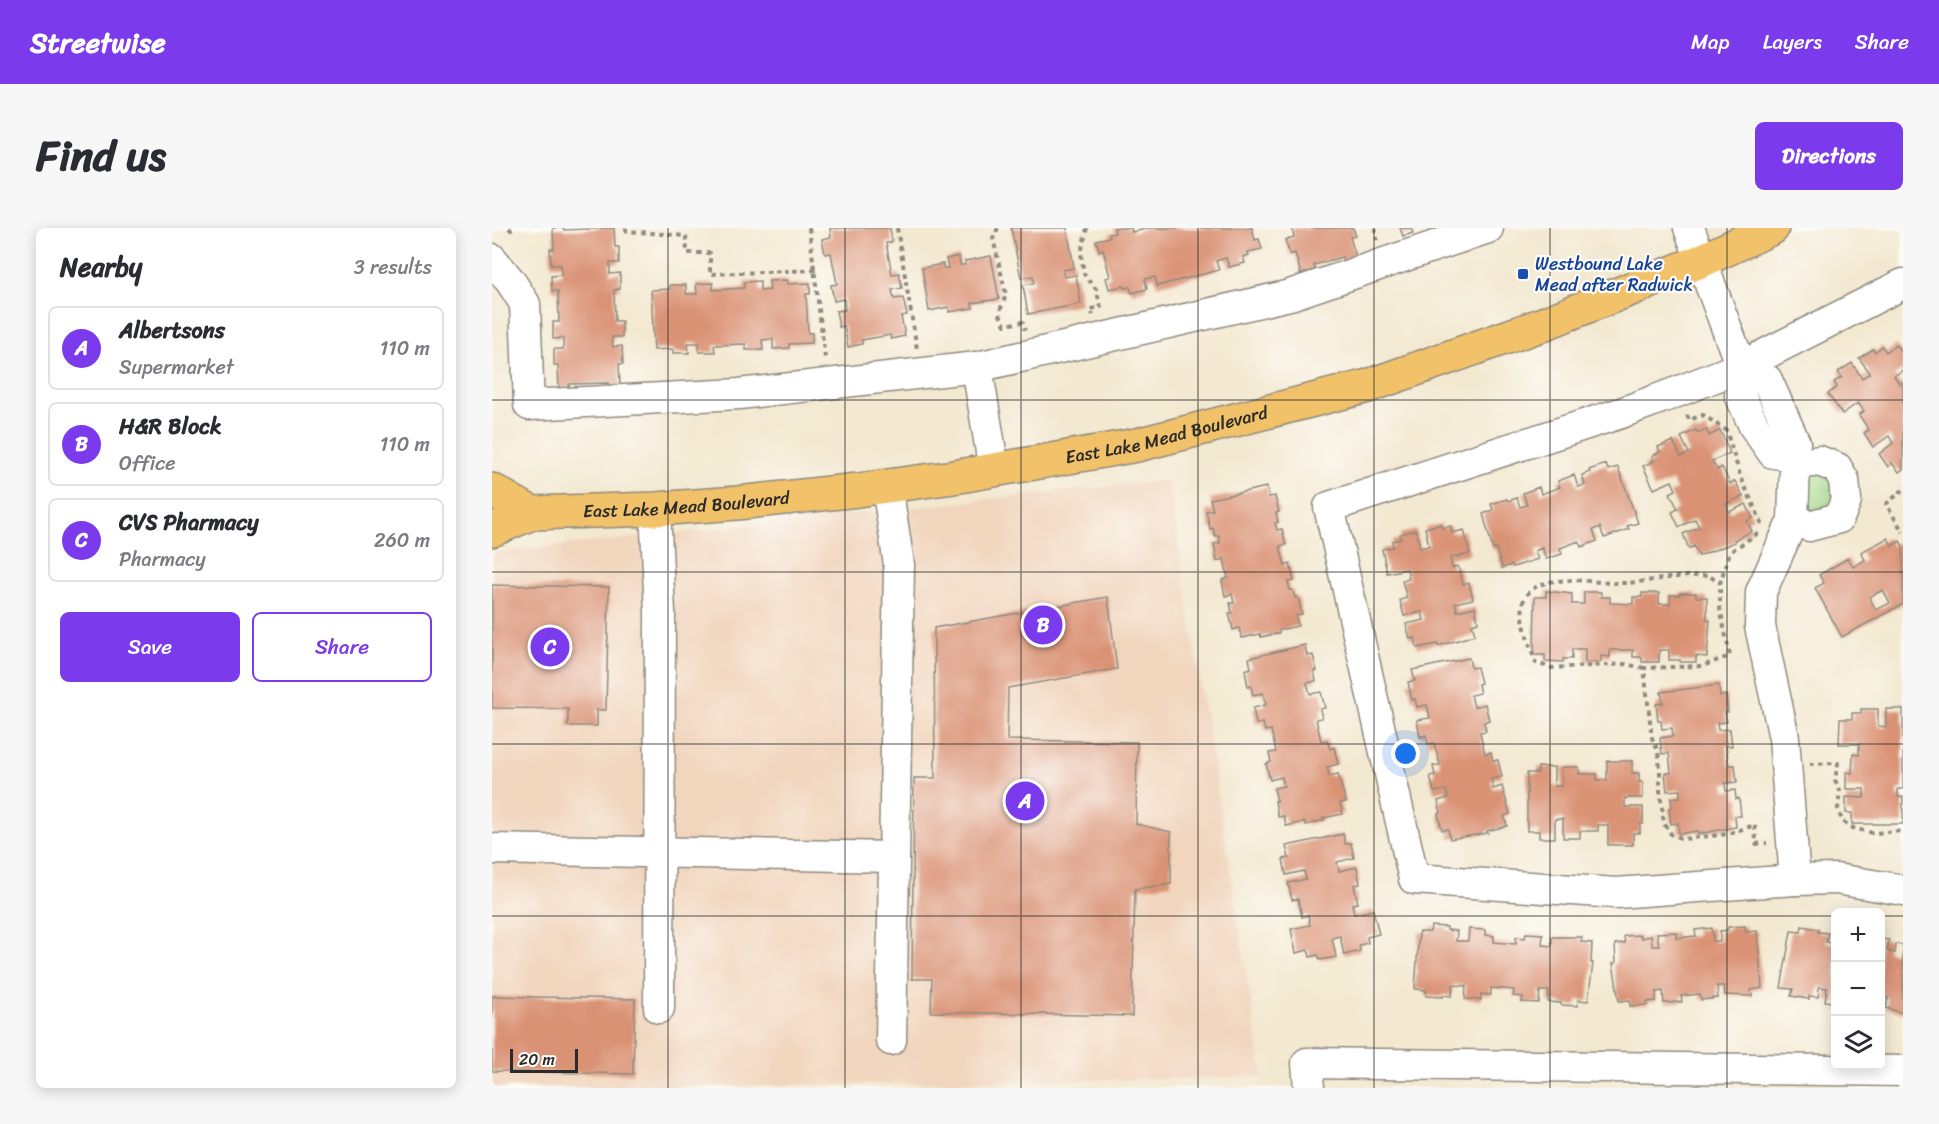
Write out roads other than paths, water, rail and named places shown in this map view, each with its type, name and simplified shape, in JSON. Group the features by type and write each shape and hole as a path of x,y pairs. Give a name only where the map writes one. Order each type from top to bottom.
{"main road":[{"name":"East Lake Mead Boulevard","path":"492,530 532,513 655,509 736,503 887,486 1137,445 1368,386 1538,326 1701,261 1772,228"},
{"path":"492,490 532,513"}],"street":[{"path":"492,259 525,304 529,405 739,394 977,366 1290,295 1488,228"},
{"path":"1689,228 1742,372 1740,395 1754,426 1773,453 1792,460 1819,461 1837,468 1844,480 1846,500 1839,518 1809,526 1793,520"},
{"path":"1903,284 1742,372 1329,507 1414,879 1616,893 1836,879 1903,890"},
{"path":"977,366 994,470"},
{"path":"1792,460 1793,520 1761,592 1760,626 1784,738 1795,880"},
{"path":"887,486 899,565 891,1040"},
{"path":"655,509 660,612 659,1008"},
{"path":"492,849 894,857"},
{"path":"1308,1076 1576,1077 1903,1071"}],"place":[{"name":"Westbound Lake Mead after Radwick","path":"1523,274"},
{"name":"H&R Block","path":"1043,625"},
{"name":"CVS Pharmacy","path":"550,647"},
{"name":"Albertsons","path":"1025,801"}]}
